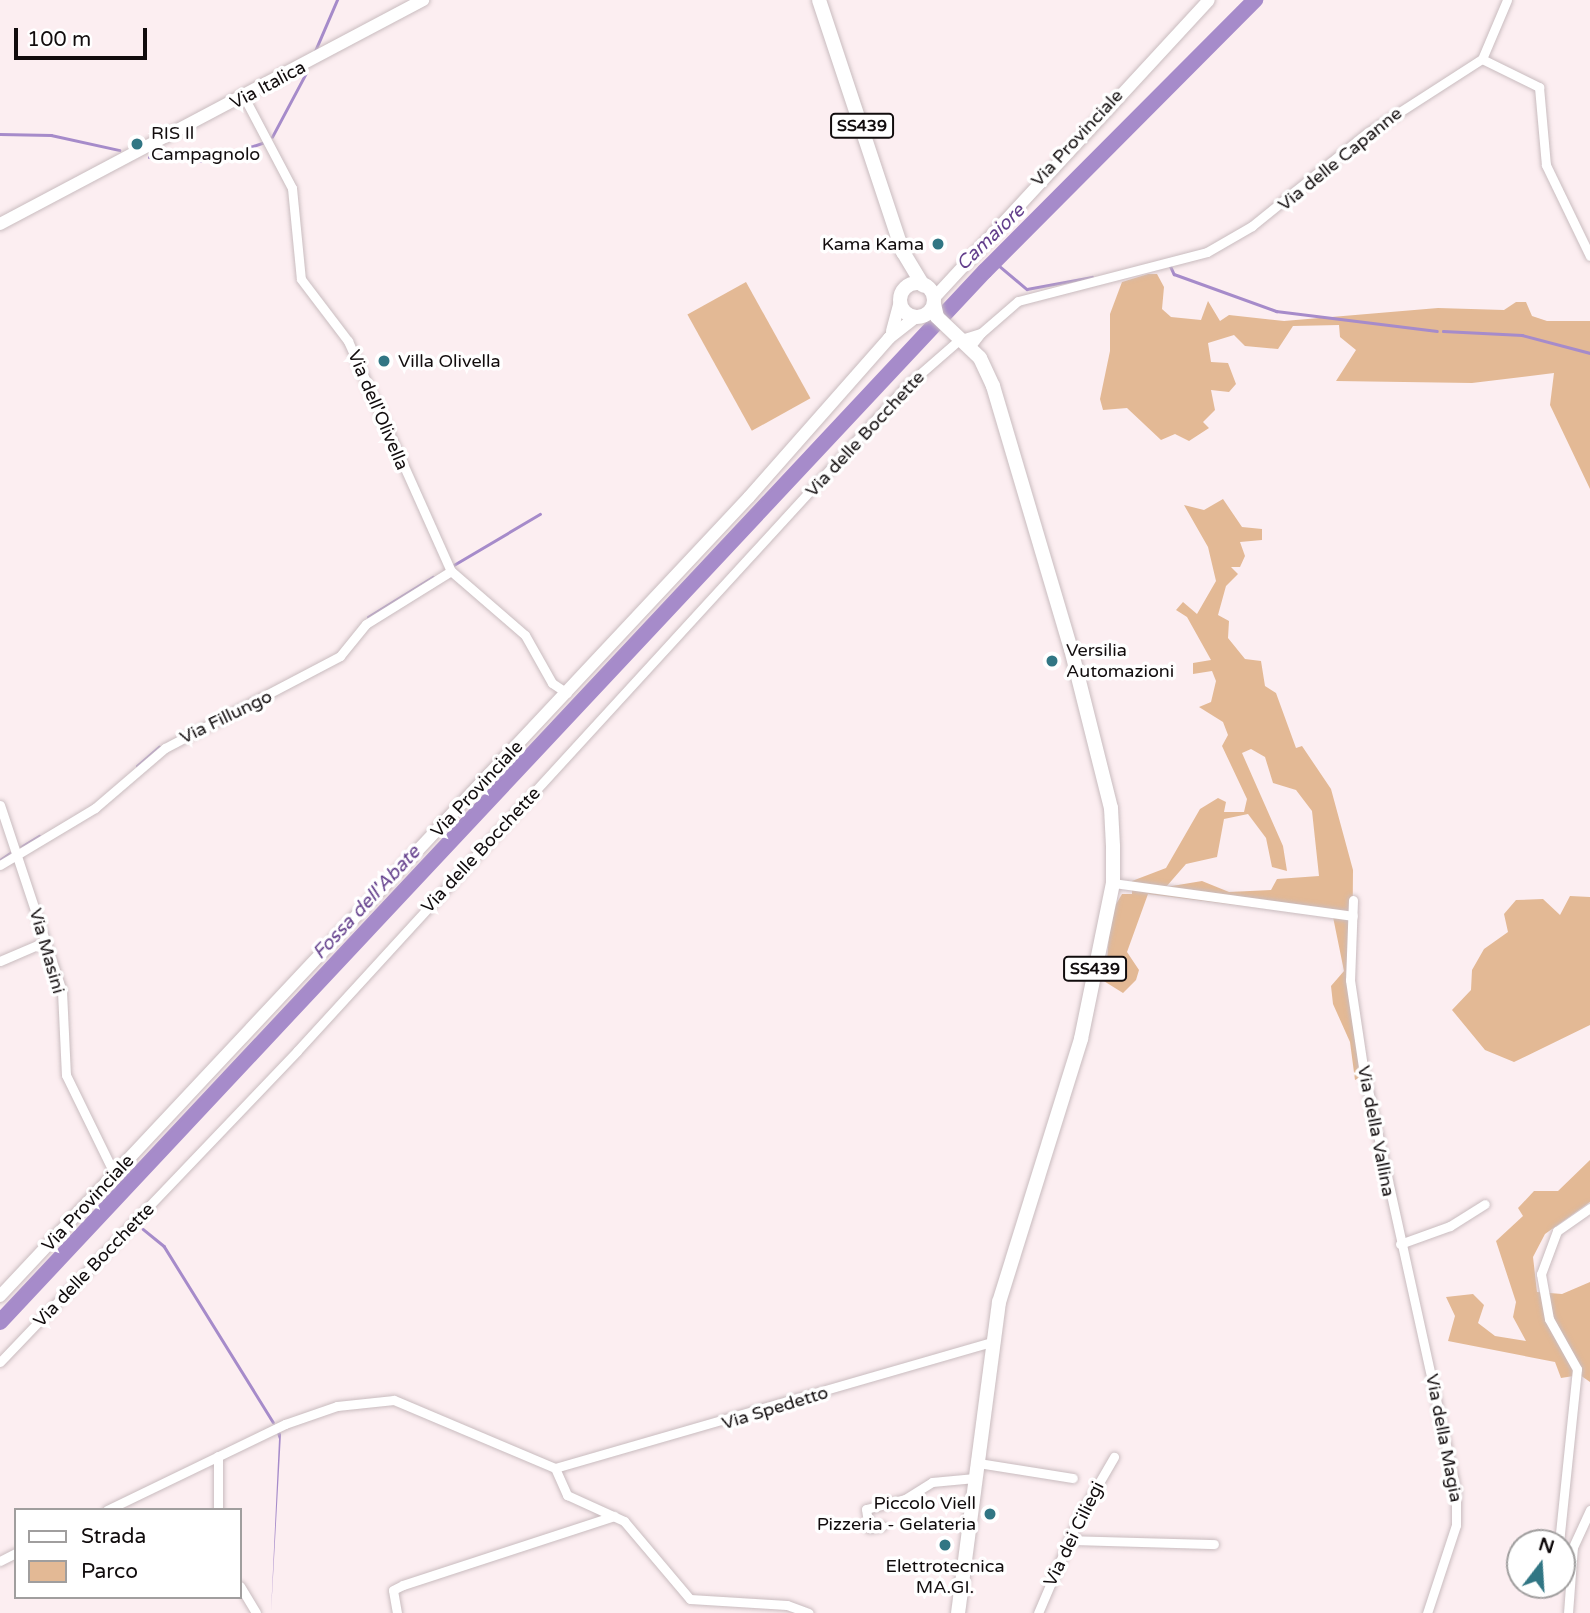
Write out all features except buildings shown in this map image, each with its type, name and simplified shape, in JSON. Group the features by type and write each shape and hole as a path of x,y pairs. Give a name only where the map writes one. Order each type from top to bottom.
{"main road":[{"name":"Via Italica","path":"0,223 244,97 423,0"},
{"name":"SS439","path":"819,0 903,252 928,303 962,341 993,386 1071,649 1111,808 1112,883 1081,1038 1011,1260 993,1341 958,1613"},
{"name":"Via Provinciale","path":"0,1296 567,693 889,338 928,303 947,278 1209,0"},
{"path":"902,297 903,252"},
{"path":"902,297 928,303"},
{"path":"902,297 928,303"},
{"name":"Via Provinciale","path":"889,338 902,297"}],"street":[{"path":"1507,0 1482,59 1539,87 1546,165 1590,256"},
{"name":"Via delle Capanne","path":"962,341 981,333 1018,301 1176,262 1222,244 1289,202 1367,133 1482,59"},
{"name":"Via dell'Olivella","path":"244,97 292,188 301,279 348,341 451,572 525,635 552,683 567,693"},
{"name":"Via delle Bocchette","path":"0,1362 297,1051 905,387 962,341"},
{"name":"Via Fillungo","path":"0,865 113,795 165,748 340,656 366,624 451,572"},
{"name":"Via Masini","path":"0,805 20,854 43,943 62,991 66,1074 115,1175"},
{"path":"1112,883 1353,916"},
{"name":"Via della Vallina","path":"1353,900 1351,989 1400,1244 1424,1342"},
{"path":"0,961 43,943"},
{"path":"1400,1244 1467,1218 1485,1204"},
{"path":"1560,1529 1577,1369 1549,1319 1541,1274 1557,1231 1590,1208"},
{"name":"Via Spedetto","path":"555,1468 993,1341"},
{"name":"Via della Magia","path":"1424,1342 1458,1509 1427,1613"},
{"path":"111,1508 285,1424 337,1406 394,1399 555,1468 568,1494 614,1516 690,1599 787,1605 809,1613"},
{"path":"218,1455 218,1508"},
{"name":"Via dei Ciliegi","path":"1038,1613 1069,1540 1114,1457"},
{"path":"978,1463 1073,1478"},
{"path":"882,1526 869,1528 866,1509 905,1499 932,1482 975,1478"},
{"path":"1576,1546 1590,1510"},
{"path":"397,1613 393,1590 403,1585 614,1516"},
{"path":"1069,1540 1214,1544"},
{"path":"242,1590 256,1613"}],"green space":[{"path":"1157,274 1164,287 1162,309 1171,317 1201,320 1208,301 1220,321 1229,315 1284,321 1438,308 1504,310 1516,302 1526,302 1532,316 1547,321 1590,321 1590,489 1550,405 1554,373 1472,383 1336,381 1356,350 1340,337 1339,325 1293,326 1278,349 1245,346 1234,335 1208,343 1211,362 1228,363 1236,384 1229,392 1211,390 1215,410 1203,422 1209,428 1189,441 1175,434 1161,440 1127,408 1103,410 1100,399 1110,351 1110,314 1122,282"},
{"path":"746,282 810,398 752,431 687,314"},
{"path":"1223,499 1242,527 1262,529 1262,540 1240,542 1245,556 1240,567 1231,567 1238,574 1226,586 1218,615 1229,621 1228,638 1245,659 1261,661 1265,686 1276,693 1296,748 1302,746 1331,789 1353,870 1352,980 1367,1073 1355,1080 1350,1042 1333,1004 1331,986 1344,971 1333,917 1148,894 1127,952 1139,970 1136,980 1123,993 1099,978 1106,971 1111,913 1122,894 1132,894 1132,881 1166,868 1200,809 1218,798 1226,802 1224,812 1244,812 1247,799 1222,746 1228,735 1223,722 1199,707 1211,702 1216,681 1212,671 1193,674 1193,663 1211,660 1187,617 1176,610 1183,602 1197,614 1216,581 1208,547 1184,505 1204,510","holes":["1251,749 1265,757 1273,783 1296,790 1312,811 1319,876 1277,879 1271,890 1229,892 1202,881 1166,887 1186,864 1217,857 1224,819 1248,814 1266,838 1272,867 1287,871 1283,846 1242,753"]},
{"path":"1570,896 1590,897 1590,1025 1514,1062 1485,1050 1452,1010 1471,990 1472,970 1484,949 1508,932 1504,914 1516,900 1543,899 1560,915"},
{"path":"1590,1160 1590,1202 1545,1234 1533,1257 1537,1292 1562,1294 1590,1282 1590,1382 1580,1375 1561,1378 1555,1362 1448,1341 1455,1316 1446,1297 1473,1294 1484,1305 1478,1323 1495,1336 1526,1341 1513,1317 1516,1302 1496,1241 1523,1216 1518,1208 1534,1191 1558,1191"}],"shaded area":[{"path":"273,1422 281,1434 271,1613 279,1439"}],"waterway":[{"path":"315,51 337,0"},
{"path":"0,1322 985,271 1255,0"},
{"path":"272,137 306,73"},
{"path":"0,134 51,135 119,150"},
{"path":"149,157 209,161 265,142"},
{"path":"997,264 1027,289 1092,277"},
{"path":"1170,265 1174,274 1276,311 1437,331"},
{"path":"1443,331 1522,335 1590,353"},
{"path":"452,566 540,514"},
{"path":"368,617 433,577"},
{"path":"178,735 194,728"},
{"path":"137,766 159,747"},
{"path":"21,847 39,836"},
{"path":"0,860 12,852"},
{"path":"143,1229 164,1246 273,1422"}],"place":[{"name":"RIS Il Campagnolo","path":"137,144"},
{"name":"Kama Kama","path":"938,244"},
{"name":"Villa Olivella","path":"384,361"},
{"name":"Versilia Automazioni","path":"1052,661"},
{"name":"Piccolo Viell Pizzeria - Gelateria","path":"990,1514"},
{"name":"Elettrotecnica MA.GI.","path":"945,1545"}],"water label":[{"name":"Camaiore","path":"991,238"},
{"name":"Fossa dell'Abate","path":"367,903"}]}
